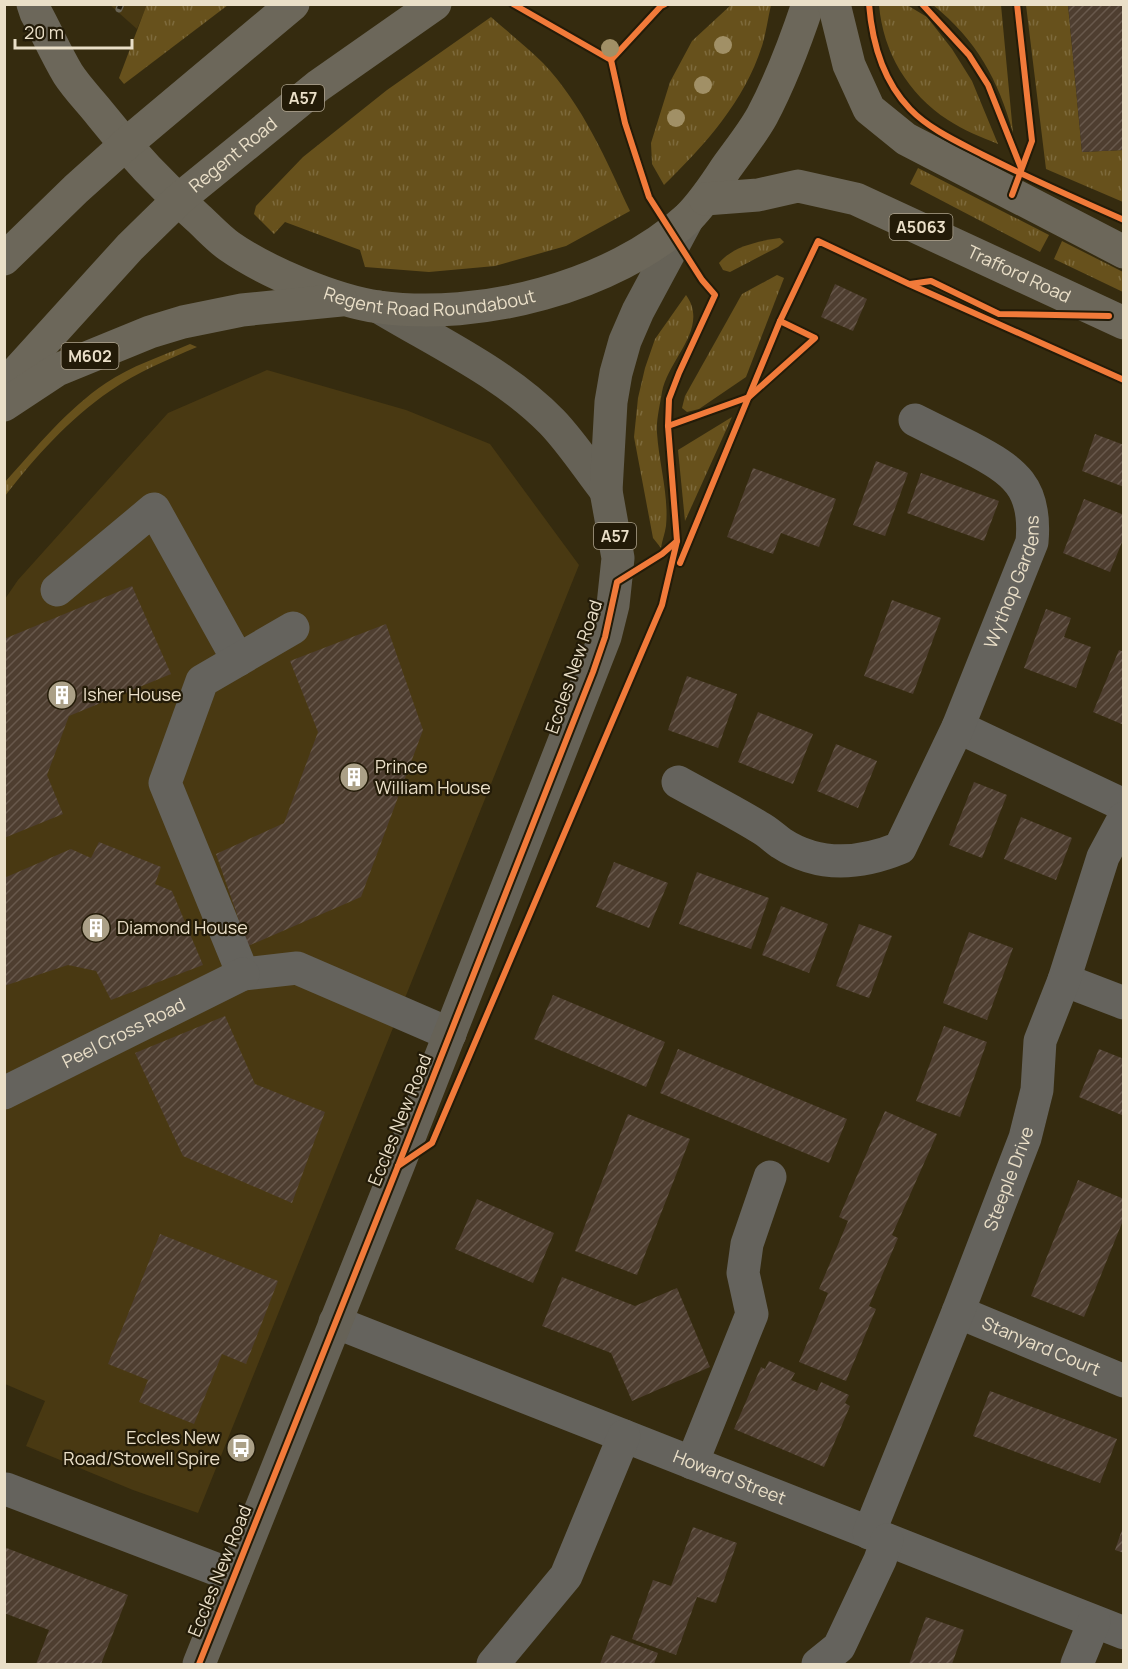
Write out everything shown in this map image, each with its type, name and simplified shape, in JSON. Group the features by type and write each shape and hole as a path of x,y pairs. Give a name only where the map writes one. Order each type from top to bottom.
{"highway":[{"name":"Regent Road Roundabout","path":"33,4 36,14 69,75 125,145 178,200 228,245 255,262 344,300 379,307 439,309 471,307 541,295 579,283 618,265 654,244 697,208 760,118 788,62 808,4"},
{"path":"4,259 125,145 293,4"},
{"name":"Regent Road","path":"4,386 130,247 178,200 318,86 435,4"},
{"path":"834,4 849,65 869,109 906,140 1124,252"},
{"name":"Trafford Road","path":"697,208 798,186 856,199 1124,324"},
{"name":"M602","path":"4,405 57,370 150,332 183,322 242,310 344,300"}],"main road":[{"name":"Eccles New Road","path":"199,1665 605,637 615,594 618,558 606,491 615,373 624,341 638,310 697,208"},
{"name":"Eccles New Road","path":"379,307 494,375 524,398 552,422 606,491"}],"street":[{"name":"Wythop Gardens","path":"678,782 762,828 782,844 804,855 828,861 853,862 877,857 900,848 958,727 1032,542 1033,523 1030,504 1023,488 1012,473 998,462 915,420"},
{"path":"57,590 154,509 238,660"},
{"path":"243,974 165,783 202,681 293,628"},
{"path":"958,727 1124,805"},
{"name":"Steeple Drive","path":"818,1665 839,1647 880,1560 878,1537 958,1312 1025,1138 1037,1090 1040,1041 1064,980 1103,857 1124,818"},
{"name":"Peel Cross Road","path":"4,1093 243,974 297,968 450,1034"},
{"path":"1064,980 1124,1003"},
{"path":"692,1463 752,1314 743,1273 747,1244 771,1177"},
{"name":"Stanyard Court","path":"958,1312 1124,1382"},
{"name":"Howard Street","path":"335,1322 1109,1627"},
{"path":"493,1665 566,1576 624,1436"},
{"path":"6,1489 234,1576"},
{"path":"1077,1665 1109,1627"}],"shaded area":[{"path":"110,5 147,5 137,29"},
{"path":"267,370 406,410 490,444 579,565 198,1513 133,1490 26,1446 45,1401 5,1384 5,599 18,580 168,413"}],"green space":[{"path":"147,4 228,5 124,84 119,78"},
{"path":"732,4 771,5 762,46 745,86 722,122 664,185 652,164 651,143 670,82 692,41"},
{"path":"879,5 907,5 927,17 952,49 972,81 998,144 948,120 921,98 910,85 892,55 881,22"},
{"path":"933,5 1001,5 1013,133 1000,95 984,62 962,33"},
{"path":"1026,5 1068,5 1082,152 1123,150 1123,202 1046,169"},
{"path":"491,17 543,63 570,97 612,172 630,211 566,246 495,266 429,272 365,267 360,250 285,222 274,234 254,214 256,206 303,157 387,90"},
{"path":"918,168 1049,235 1040,252 910,184"},
{"path":"780,238 784,242 778,247 730,272 723,270 719,263 739,248"},
{"path":"1062,241 1123,272 1123,292 1054,259"},
{"path":"777,275 784,278 746,377 699,409 687,412 682,408 685,396 742,294"},
{"path":"686,295 692,307 691,331 666,380 657,423 667,514 661,548 653,538 634,437 638,398 655,339"},
{"path":"190,344 197,347 131,378 95,402 41,453 5,496 5,482 52,430 92,393 126,371"},
{"path":"732,417 685,521 678,450"}],"building":[{"path":"1068,4 1124,4 1124,150 1082,152"},
{"path":"835,284 867,299 853,331 821,317"},
{"path":"1095,434 1124,445 1124,487 1082,471"},
{"path":"876,461 908,473 885,536 853,525"},
{"path":"753,468 836,499 819,547 781,533 773,554 727,537"},
{"path":"921,473 999,501 984,541 907,513"},
{"path":"1084,499 1124,515 1124,537 1110,572 1063,553"},
{"name":"Isher House","path":"132,586 171,674 69,716 47,775 63,814 4,838 4,639"},
{"path":"892,600 941,618 913,694 864,676"},
{"path":"1046,609 1071,618 1064,637 1091,647 1076,688 1024,668"},
{"name":"Prince William House","path":"386,624 423,730 361,897 248,946 216,854 284,823 318,732 290,661"},
{"path":"1119,650 1124,652 1124,725 1093,712"},
{"path":"687,676 737,694 718,748 668,730"},
{"path":"758,712 813,734 793,784 738,762"},
{"path":"836,744 877,761 858,808 817,791"},
{"path":"974,782 1007,795 982,858 949,845"},
{"path":"1021,817 1072,838 1056,880 1004,859"},
{"name":"Diamond House","path":"99,842 161,867 155,884 172,891 203,965 111,1000 96,971 68,965 4,986 4,878 71,849 91,858"},
{"path":"614,862 668,883 649,928 596,907"},
{"path":"697,872 769,898 751,949 679,924"},
{"path":"781,906 828,924 809,973 762,955"},
{"path":"859,924 892,936 869,998 836,986"},
{"path":"969,932 1013,948 987,1020 943,1003"},
{"path":"553,995 665,1042 646,1087 534,1039"},
{"path":"225,1016 255,1084 325,1112 292,1203 183,1156 135,1053"},
{"path":"944,1026 987,1042 960,1117 916,1101"},
{"path":"678,1049 847,1119 829,1163 660,1093"},
{"path":"1099,1049 1124,1059 1124,1116 1079,1097"},
{"path":"885,1111 937,1134 892,1235 898,1238 869,1306 876,1309 846,1381 799,1362 828,1293 819,1289 848,1221 839,1217"},
{"path":"628,1114 690,1139 637,1275 575,1251"},
{"path":"1078,1180 1124,1199 1124,1218 1084,1317 1031,1296"},
{"path":"477,1199 554,1233 533,1283 455,1249"},
{"path":"160,1234 278,1281 246,1364 222,1354 194,1424 139,1402 148,1380 108,1364"},
{"path":"562,1277 635,1306 677,1288 710,1367 632,1401 611,1353 542,1326"},
{"path":"769,1361 795,1373 791,1380 817,1391 821,1382 849,1395 845,1403 850,1406 824,1467 734,1429 761,1367 765,1369"},
{"path":"990,1391 1117,1439 1100,1483 973,1436"},
{"path":"693,1527 737,1543 716,1603 697,1597 676,1655 632,1639 653,1580 671,1586"},
{"path":"1124,1527 1124,1553 1115,1550"},
{"path":"4,1547 128,1595 101,1664 36,1664 49,1630 4,1613"},
{"path":"926,1617 964,1630 952,1664 909,1664"},
{"path":"611,1635 658,1653 654,1664 600,1664"}],"railway":[{"path":"119,9 121,4"}],"cycle path":[{"path":"398,1166 432,1143 662,605 677,541 668,426 669,399 715,295 702,280 649,197 625,123 611,60 513,4"},
{"path":"611,60 665,4"},
{"path":"869,4 876,47 886,73 901,98 926,123 983,155 1124,220"},
{"path":"922,4 969,55 988,85 1021,168"},
{"path":"1012,195 1032,141 1017,4"},
{"path":"668,426 749,397 815,338 780,321 818,241 1124,380"},
{"path":"910,284 931,281 999,314 1109,316"},
{"path":"680,563 780,321"},
{"path":"199,1664 593,672 605,637 617,582 662,554 677,541"}],"place":[{"name":"Isher House","path":"62,695"},
{"name":"Prince William House","path":"354,777"},
{"name":"Diamond House","path":"96,928"},
{"name":"Eccles New Road/Stowell Spire","path":"241,1448"}]}
